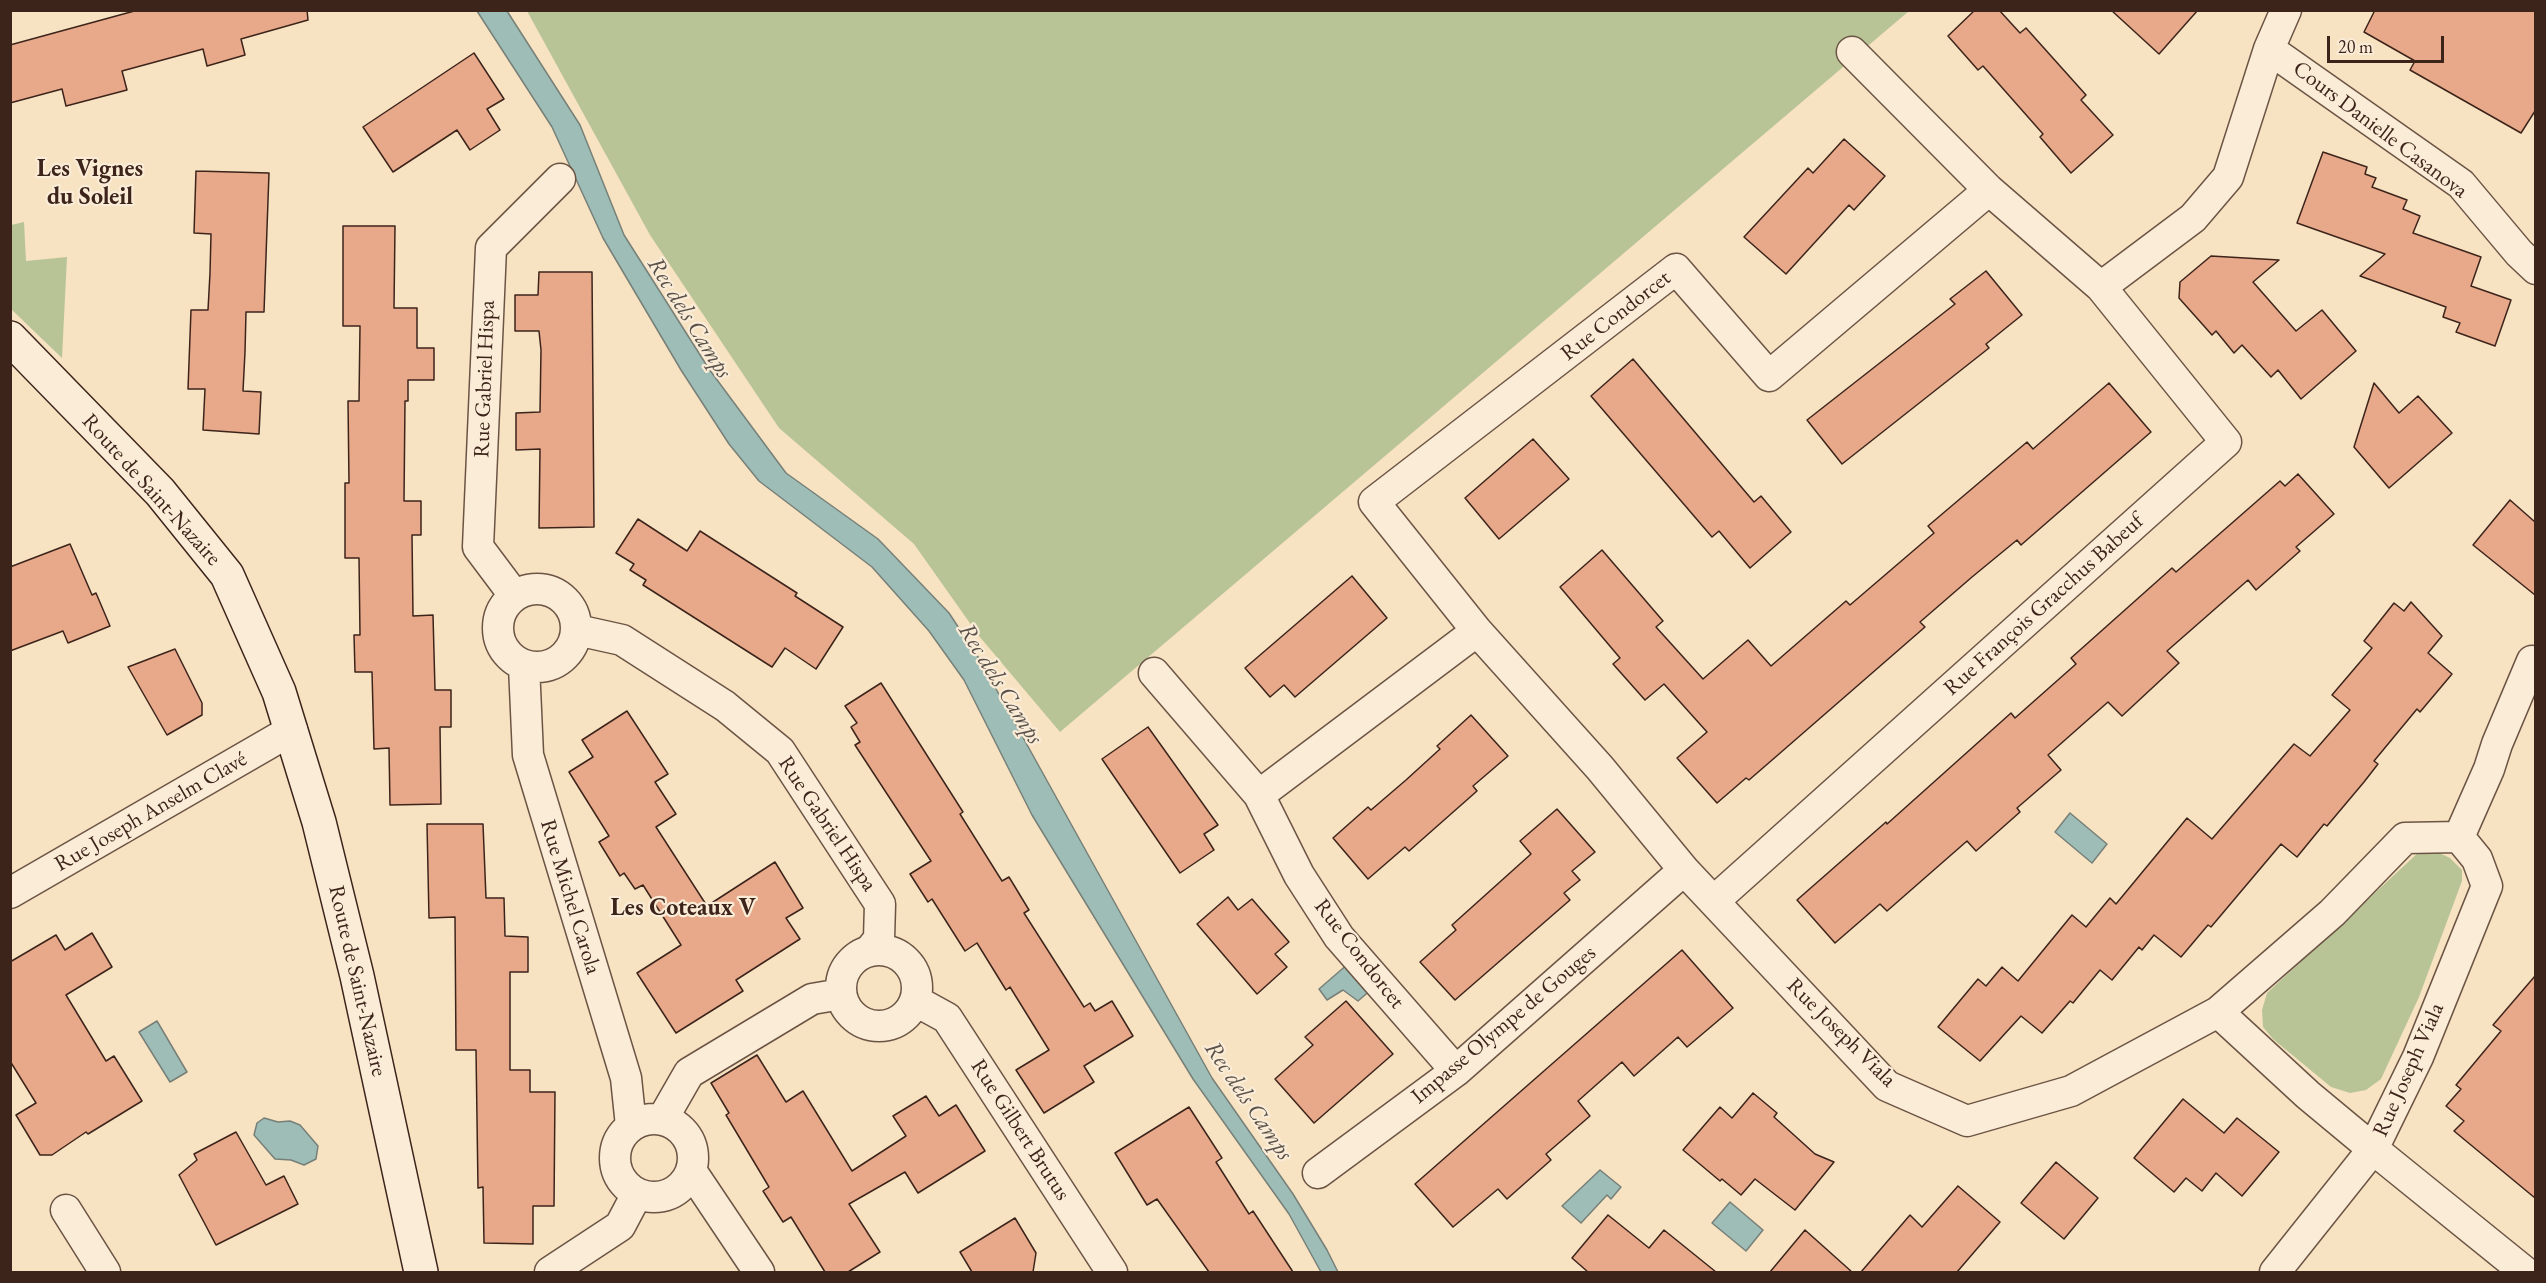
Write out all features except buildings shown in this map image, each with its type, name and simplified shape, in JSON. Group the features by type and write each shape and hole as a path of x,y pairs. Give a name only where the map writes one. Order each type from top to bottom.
{"street":[{"path":"1852,52 1989,190 2101,287 2193,218 2228,177 2269,49 2286,10"},
{"name":"Cours Danielle Casanova","path":"2269,49 2461,184 2535,269"},
{"name":"Rue Gabriel Hispa","path":"514,595 478,547 491,248 560,179"},
{"name":"Rue Condorcet","path":"1600,768 1477,631 1374,502 1676,269 1769,376 1989,190"},
{"name":"Rue François Gracchus Babeuf","path":"1714,901 2226,442 2101,287"},
{"name":"Route de Saint-Nazaire","path":"10,338 160,492 227,575 279,692 319,822 357,976 421,1272"},
{"name":"Route de Saint-Nazaire","path":"10,370 135,497 197,572 279,692"},
{"path":"528,589 542,589 556,593 568,602 575,615 577,630 574,644 566,656 554,664 539,667 524,666 510,656 500,642 498,625 503,608 514,595 528,589"},
{"name":"Rue Gabriel Hispa","path":"577,630 621,640 725,706 780,751 880,904 879,939 870,950"},
{"path":"1259,795 1477,631"},
{"path":"2459,837 2489,770 2497,744 2532,661"},
{"name":"Rue Michel Carola","path":"524,666 528,755 626,1078 631,1126"},
{"name":"Rue Condorcet","path":"1154,673 1259,795 1299,875 1340,937 1456,1071"},
{"name":"Rue Joseph Anselm Clavé","path":"10,893 292,730"},
{"name":"Rue Joseph Viala","path":"1600,768 1684,870 1887,1086 1967,1120 2071,1091 2218,1012 2332,913 2405,838 2459,837 2477,859 2487,886 2418,1057 2373,1149 2308,1095 2218,1012"},
{"name":"Impasse Olympe de Gouges","path":"1318,1173 1456,1071 1684,870"},
{"path":"870,950 885,950 898,954 908,963 917,981 916,1001 907,1015 893,1025 876,1027 860,1022 847,1010 841,994 841,980 847,966 857,956 870,950"},
{"path":"662,1120 689,1073 812,999 841,994"},
{"name":"Rue Gilbert Brutus","path":"916,1001 947,1018 1112,1272"},
{"path":"652,1119 662,1120 678,1127 689,1139 693,1156 692,1172 683,1186 669,1195 654,1198 637,1194 624,1184 616,1170 615,1154 621,1138 631,1126 652,1119"},
{"path":"2275,1272 2373,1149 2525,1272"},
{"path":"692,1172 759,1272"},
{"path":"550,1272 620,1226 637,1194"},
{"path":"66,1210 105,1272"}],"green space":[{"path":"527,11 1909,11 1060,732 979,636 914,544 779,428 650,235"},
{"path":"24,222 26,261 67,257 62,358 11,309 11,225"},
{"path":"2420,851 2437,852 2450,858 2462,870 2462,881 2419,997 2381,1079 2366,1090 2350,1093 2331,1087 2273,1039 2263,1027 2262,1010 2267,993"}],"water":[{"path":"477,11 507,11 580,125 624,235 709,369 786,473 878,539 949,613 980,660 1212,1078 1293,1194 1338,1272 1321,1272 1289,1214 1193,1079 1032,815 964,680 929,631 872,567 759,481 729,444 681,370 603,238 552,127"},
{"path":"2070,813 2107,844 2092,863 2055,832"},
{"path":"1349,963 1372,989 1358,1001 1343,990 1327,1000 1319,989"},
{"path":"157,1021 187,1072 170,1082 139,1032"},
{"path":"264,1118 278,1122 290,1121 300,1125 318,1146 316,1159 304,1165 291,1160 275,1159 254,1135 257,1123"},
{"path":"1600,1170 1621,1187 1611,1199 1607,1195 1581,1223 1562,1206"},
{"path":"1730,1202 1763,1230 1746,1251 1712,1223"}],"district":[{"name":"Les Vignes du Soleil","path":"90,183"},
{"name":"Les Coteaux V","path":"683,908"}],"water label":[{"name":"Rec dels Camps","path":"689,318"},
{"name":"Rec dels Camps","path":"1000,684"},
{"name":"Rec dels Camps","path":"1248,1101"}]}
